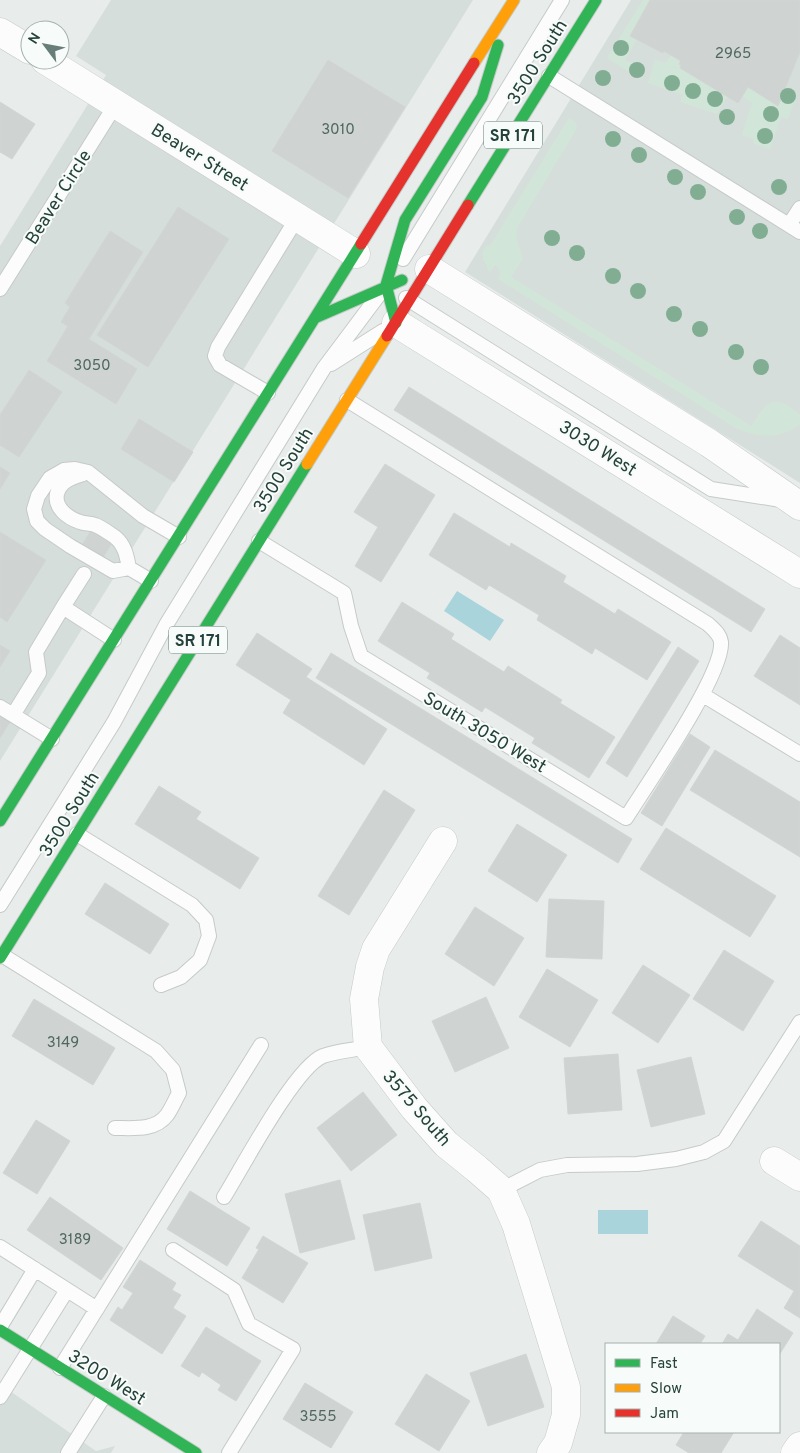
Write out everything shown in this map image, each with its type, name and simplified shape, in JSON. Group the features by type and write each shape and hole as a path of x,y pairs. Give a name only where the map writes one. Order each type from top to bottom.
{"main road":[{"name":"3500 South","path":"1,956 596,0"},
{"path":"396,323 386,285 405,220 482,97 513,2"},
{"path":"0,821 513,2"},
{"path":"316,317 386,285 429,269"},
{"name":"3200 West","path":"0,1330 196,1453"}],"street":[{"path":"0,32 20,44"},
{"name":"Beaver Street","path":"61,70 356,254"},
{"path":"429,269 709,443 798,505"},
{"name":"3030 West","path":"396,323 800,574"},
{"path":"368,1047 364,999 370,966 376,949 443,841"},
{"name":"3575 South","path":"368,1047 414,1108 446,1144 501,1190 516,1224 566,1387 566,1415 558,1442 551,1453"},
{"path":"774,1162 800,1177"},
{"path":"795,1453 800,1446"}],"lane":[{"path":"0,905 114,722 166,624 324,368 386,285 562,0"},
{"path":"550,76 795,229 800,208"},
{"name":"Beaver Circle","path":"0,289 116,104"},
{"path":"268,393 220,365 215,356 218,347 297,218"},
{"path":"386,285 711,489 798,505"},
{"path":"324,368 396,323"},
{"path":"347,400 708,624 720,635 721,644 720,653 703,695 800,754"},
{"path":"151,581 129,568 112,571 70,546 37,521 34,510 38,496 50,478 64,470 76,469 88,472 143,516 179,537"},
{"path":"88,472 68,479 59,488 56,497 59,508 79,522 96,525 116,538 126,553 129,568"},
{"name":"South 3050 West","path":"259,541 344,593 351,626 361,656 626,818 703,695"},
{"path":"13,715 39,674 36,652 84,574"},
{"path":"63,607 114,640"},
{"path":"0,707 52,739"},
{"path":"77,834 192,905 206,920 209,936 200,960 181,977 161,984"},
{"path":"1,956 156,1051 173,1070 179,1093 167,1116 154,1125 137,1128 115,1128"},
{"path":"501,1190 540,1170 566,1165 638,1164 676,1159 704,1152 724,1141 800,1022"},
{"path":"60,1368 261,1045"},
{"path":"224,1197 286,1094 301,1074 322,1056 368,1047"},
{"path":"0,1247 97,1309"},
{"path":"173,1250 234,1290 249,1324 293,1349 229,1453"},
{"path":"0,1327 35,1269"},
{"path":"0,1397 68,1290"},
{"path":"68,1453 104,1396"}],"shaded area":[{"path":"111,0 473,0 0,761 0,246 106,75 76,56"},
{"path":"631,0 800,0 800,483 465,272"},
{"path":"0,1384 96,1451 115,1446 111,1453 0,1453"}],"green space":[{"path":"643,0 650,0 637,39 625,60 645,67 642,80 607,58"},
{"path":"671,55 681,61 679,64 681,68 727,97 717,114 680,102 683,95 648,83 655,60 666,63"},
{"path":"748,87 785,89 797,93 788,119 781,117 770,149 753,143 754,139 742,135 752,103 742,96"},
{"path":"569,118 575,122 577,128 518,226 517,239 523,258 511,277 751,426 762,410 774,402 784,404 800,414 800,424 784,433 769,436 753,434 736,428 498,279 501,272 495,265 490,272 483,260 483,251 486,246 490,246"}],"water":[{"path":"457,591 504,620 490,641 444,611"},
{"path":"598,1210 648,1210 648,1234 598,1234"}],"building":[{"path":"650,0 800,0 800,52 778,106 748,87 738,103 680,68 681,65 679,64 681,61 630,36"},
{"path":"328,60 405,107 348,198 272,151"},
{"path":"0,102 35,124 12,159 0,152"},
{"path":"178,207 229,239 148,367 97,335"},
{"path":"110,231 143,252 89,339 61,322 70,307 65,303"},
{"path":"68,326 137,369 116,404 47,361"},
{"path":"29,370 62,392 19,457 0,445 0,415"},
{"path":"409,387 765,609 751,632 394,410"},
{"path":"139,419 193,452 174,482 121,449"},
{"path":"385,464 435,495 381,582 355,566 378,527 354,512"},
{"path":"0,467 10,473 0,489"},
{"path":"454,513 510,547 511,543 566,576 563,582 615,614 618,609 671,642 647,680 595,648 592,654 537,620 539,615 489,585 486,590 429,555"},
{"path":"92,529 113,541 101,561 80,548"},
{"path":"0,532 46,560 7,622 0,617"},
{"path":"402,602 454,634 451,639 504,672 508,666 562,700 560,703 615,737 589,778 532,743 535,738 485,707 482,712 427,678 430,673 378,641"},
{"path":"257,633 312,669 306,677 387,729 364,765 283,713 291,700 236,665"},
{"path":"780,635 800,648 800,705 754,676"},
{"path":"0,645 10,651 0,667"},
{"path":"678,647 699,661 627,777 606,763"},
{"path":"331,653 632,839 618,863 316,678"},
{"path":"0,716 10,722 0,738"},
{"path":"690,734 710,747 662,826 641,813"},
{"path":"715,750 800,802 800,857 690,790"},
{"path":"159,786 201,812 196,819 259,858 240,889 135,824"},
{"path":"384,790 415,810 349,915 318,896"},
{"path":"517,824 567,855 537,902 488,871"},
{"path":"666,828 776,896 750,937 640,869"},
{"path":"105,883 169,924 150,954 85,914"},
{"path":"549,899 604,901 602,959 546,957"},
{"path":"475,907 524,938 494,986 445,954"},
{"path":"724,950 774,981 743,1031 693,999"},
{"path":"643,965 690,995 658,1043 612,1013"},
{"path":"547,969 598,1000 570,1047 519,1017"},
{"path":"486,997 509,1048 455,1072 432,1021"},
{"path":"34,999 115,1048 93,1085 12,1036"},
{"path":"618,1054 622,1110 568,1114 564,1058"},
{"path":"691,1057 705,1114 651,1127 637,1070"},
{"path":"363,1092 397,1135 351,1171 317,1128"},
{"path":"36,1120 70,1141 37,1194 3,1173"},
{"path":"340,1180 355,1239 300,1253 285,1194"},
{"path":"190,1191 250,1228 227,1266 167,1229"},
{"path":"50,1197 123,1248 101,1280 27,1230"},
{"path":"420,1203 432,1258 375,1271 363,1215"},
{"path":"761,1221 800,1246 800,1318 784,1308 794,1291 738,1256"},
{"path":"263,1236 308,1263 283,1303 242,1278 259,1249 256,1248"},
{"path":"140,1260 176,1283 172,1290 181,1295 173,1308 186,1316 162,1354 110,1320 118,1307 122,1310 133,1293 123,1287"},
{"path":"757,1309 793,1333 780,1353 780,1343 723,1343 728,1334 738,1340"},
{"path":"673,1316 705,1336 701,1343 657,1343"},
{"path":"206,1327 261,1361 236,1401 218,1390 221,1385 202,1372 199,1377 181,1366"},
{"path":"526,1354 544,1407 488,1426 470,1373"},
{"path":"426,1374 470,1401 439,1451 395,1424"},
{"path":"305,1383 353,1412 331,1448 283,1419"},
{"path":"683,1433 733,1433 721,1453 689,1453 676,1445"}],"traffic: fast":[{"path":"468,205 596,0"},
{"path":"396,323 386,285 405,220 482,97 498,45"},
{"path":"0,821 361,244"},
{"path":"317,317 402,280"},
{"path":"0,958 307,464"},
{"path":"0,1330 196,1453"}],"traffic: slow":[{"path":"474,63 514,0"},
{"path":"307,464 387,336"}],"traffic: jam":[{"path":"361,244 474,63"},
{"path":"387,336 468,205"}]}
